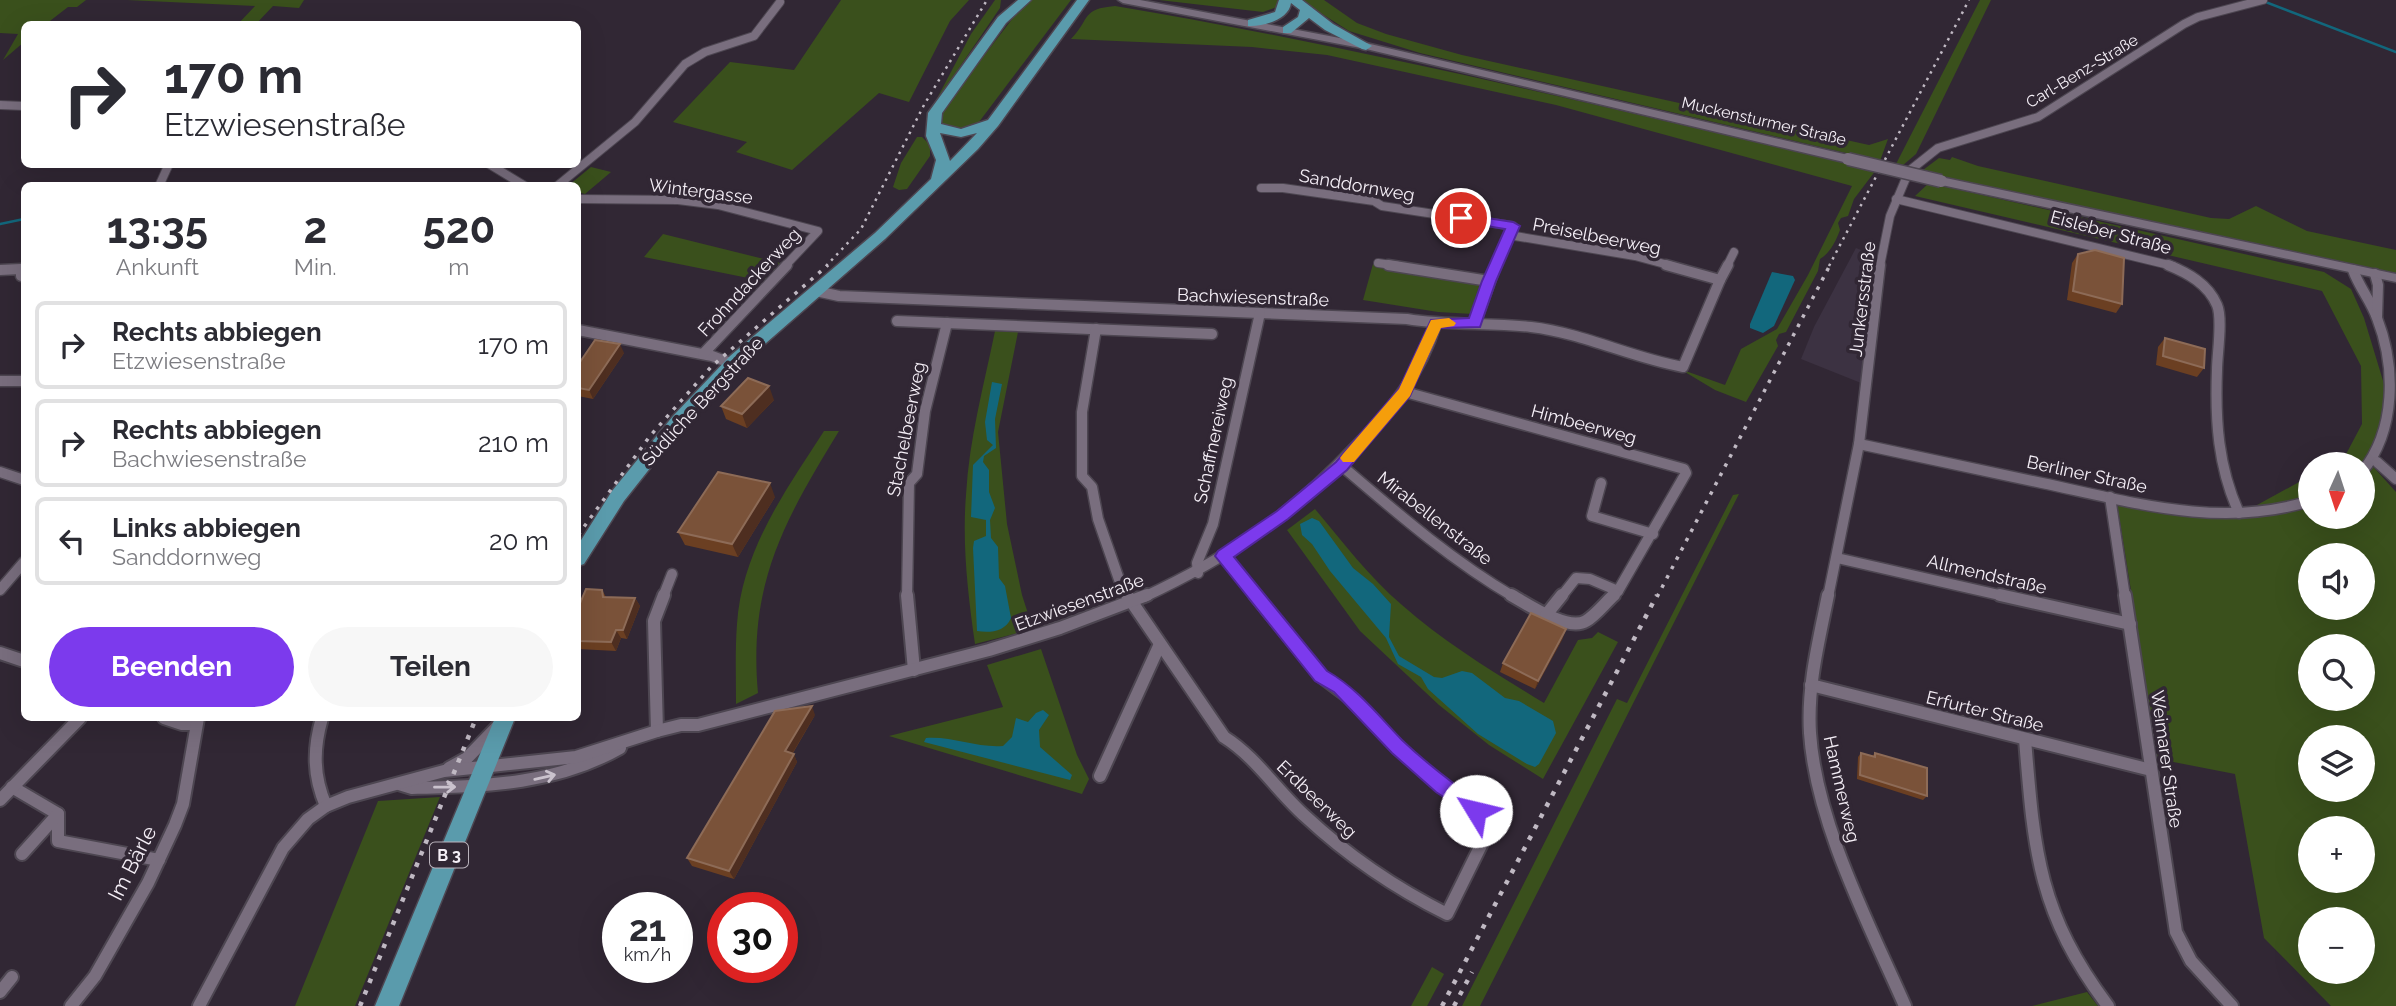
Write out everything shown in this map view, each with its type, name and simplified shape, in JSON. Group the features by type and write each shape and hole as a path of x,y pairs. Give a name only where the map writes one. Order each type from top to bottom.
{"main road":[{"path":"1002,20 1010,0"},
{"path":"937,183 943,160 933,136 932,124 942,102 1002,20 1025,0"},
{"name":"Muckensturmer Straße","path":"1123,0 1366,46 1941,181 2396,278"},
{"path":"1252,23 1279,15 1284,10 1285,0"},
{"path":"1294,0 1329,27 1366,46"},
{"name":"Südliche Bergstraße","path":"581,554 618,496 730,361 816,290 937,183 993,123 1083,1"},
{"path":"1279,15 1284,29 1303,19 1306,10"},
{"path":"932,124 947,133 961,134 993,123"},
{"name":"B 3","path":"387,1006 504,721"}],"street":[{"name":"Carl-Benz-Straße","path":"1915,164 1952,142 2038,117 2198,17 2260,1"},
{"path":"581,166 635,122 685,64 705,52 754,36 780,2"},
{"path":"0,105 21,106"},
{"name":"Junkersstraße","path":"1859,444 1882,252 1896,198 1915,164"},
{"path":"496,168 519,182"},
{"path":"562,182 579,168"},
{"name":"Sanddornweg","path":"1261,188 1283,188 1374,201 1382,206 1513,226 1509,235"},
{"name":"Eisleber Straße","path":"1896,198 2158,261 2185,271 2200,281 2211,292 2219,308 2217,434 2228,494 2239,513"},
{"name":"Wintergasse","path":"581,199 678,200 718,205 818,231"},
{"name":"Frohndackerweg","path":"703,354 818,231"},
{"path":"1475,323 1509,235"},
{"name":"Preiselbeerweg","path":"1509,235 1635,256 1720,281"},
{"path":"1720,281 1734,252"},
{"path":"1378,263 1489,281"},
{"path":"0,270 21,269"},
{"path":"2353,270 2358,287 2377,317 2391,368 2395,396 2390,432 2376,462 2396,479"},
{"path":"2375,274 2378,285 2377,317"},
{"path":"0,278 21,276"},
{"name":"Bachwiesenstraße","path":"816,290 839,296 1379,320 1407,318 1436,324 1475,323 1532,327 1583,339 1655,362 1683,367 1720,281"},
{"name":"Schaffnereiweg","path":"1198,573 1197,562 1213,524 1260,313"},
{"path":"897,321 1212,334"},
{"name":"Stachelbeerweg","path":"914,670 907,604 909,483 917,474 925,411 947,323"},
{"name":"Etzwiesenstraße","path":"481,778 576,757 657,731 681,725 698,725 1033,639 1133,604 1198,573 1224,556 1282,515 1342,466 1405,392 1436,324"},
{"name":"Erdbeerweg","path":"1096,329 1082,412 1083,480 1092,488 1109,556 1122,588 1224,737 1240,747 1303,815 1349,854 1401,891 1447,914 1492,823 1442,786 1398,748 1340,687 1321,676 1224,556"},
{"path":"581,331 730,361"},
{"path":"0,381 21,381"},
{"name":"Himbeerweg","path":"1405,392 1684,469 1686,473 1618,591"},
{"name":"Berliner Straße","path":"1859,444 2150,506 2239,513 2291,509 2298,506"},
{"name":"Hammerweg","path":"1859,444 1811,685 1810,731 1814,766 1841,860 1905,1006"},
{"name":"Mirabellenstraße","path":"1342,466 1424,536 1476,575 1546,615 1564,622 1581,624 1618,591"},
{"path":"0,472 21,479"},
{"path":"1601,483 1592,516 1653,534"},
{"name":"Weimarer Straße","path":"2110,497 2176,932 2191,961 2232,1006"},
{"name":"Allmendstraße","path":"1837,558 2130,624"},
{"path":"0,590 21,566"},
{"path":"657,731 654,621 672,574"},
{"path":"1546,615 1576,578 1590,579 1618,591"},
{"path":"1100,776 1160,644"},
{"path":"0,653 21,660"},
{"name":"Erfurter Straße","path":"1811,685 2151,770"},
{"path":"0,800 77,721"},
{"name":"Im Bärle","path":"71,1006 95,976 159,860 183,804 196,721 182,724 173,721"},
{"path":"321,721 314,745 316,786 326,806"},
{"path":"199,1006 283,848 308,819 326,806 348,797 444,771 467,758 503,721"},
{"path":"2025,739 2034,841 2040,876 2054,914 2073,953 2108,1006"},
{"name":"Etzwiesenstraße","path":"481,778 508,785 582,768 608,756 629,741"},
{"path":"444,771 481,778"},
{"path":"399,784 412,788 481,778"},
{"path":"12,787 58,814"},
{"path":"58,814 58,841 159,860"},
{"path":"22,854 58,814"},
{"path":"0,992 12,977"}],"shaded area":[{"path":"1856,248 1876,256 1861,383 1801,359 1814,327"}],"green space":[{"path":"0,0 86,0 77,7 68,7 50,21 21,21 21,45 3,60 18,34 0,33"},
{"path":"127,0 304,0 299,8 273,6 259,21 241,21 255,6"},
{"path":"841,0 969,0 950,21 909,102 879,93 792,170 736,152 747,142 673,122 730,62 794,70"},
{"path":"995,0 1001,0 1000,8 933,106 971,34"},
{"path":"1030,0 1071,0 979,122 965,131 940,126 940,113 1016,14"},
{"path":"1159,0 1278,1 1277,7 1263,12"},
{"path":"1300,0 1324,0 1357,23 1462,55 1869,145 1888,139 1880,161 1420,53 1349,31"},
{"path":"1980,0 1991,0 1916,154 1902,166 1896,164"},
{"path":"1115,6 1402,61 1876,170 1854,199 1848,216 1841,218 1838,223 1840,230 1835,242 1820,259 1818,271 1786,332 1779,334 1776,340 1778,346 1746,402 1715,390 1680,369 1725,385 1741,349 1777,329 1808,275 1852,186 1556,105 1327,55 1252,47 1071,39 1091,12"},
{"path":"917,137 922,137 930,145 930,156 907,189 899,190 893,187 901,163"},
{"path":"1952,157 1978,166 2211,218 2229,219 2256,206 2307,231 2396,250 2396,273 1930,174 1923,170 1939,158 1950,160"},
{"path":"591,167 611,172 585,194 581,193 581,182 573,182"},
{"path":"1929,183 2324,272 2351,289 2364,318 2384,384 2385,411 2371,452 2347,452 2362,424 2361,366 2322,291 1915,196"},
{"path":"663,234 780,263 763,281 644,257"},
{"path":"1373,264 1478,281 1484,287 1473,314 1438,312 1363,300"},
{"path":"995,331 1018,332 998,432 1007,524 1022,595 1033,629 975,644 966,569 966,495 974,433"},
{"path":"824,431 839,431 787,525 765,586 756,654 758,693 736,704 737,624 747,571 781,498"},
{"path":"2375,469 2396,492 2396,1006 2331,1006 2309,984 2375,984 2375,907 2298,907 2298,973 2264,938 2235,774 2158,759 2117,503 2266,514 2257,505 2298,483 2298,529 2375,529"},
{"path":"1739,494 1480,1006 1462,1006 1617,699 1627,703 1733,495"},
{"path":"1315,509 1367,571 1418,619 1489,669 1544,703 1578,640 1592,638 1598,632 1618,642 1543,779 1489,745 1439,705 1360,631 1287,530"},
{"path":"1041,649 1077,755 1089,779 1082,794 889,736 1003,707 987,665"},
{"path":"440,797 355,1006 295,1006 378,801"},
{"path":"1432,967 1444,974 1427,1006 1411,1006"},
{"path":"2087,992 2098,1006 2032,1006"}],"water":[{"path":"1772,272 1793,276 1795,280 1774,326 1763,333 1750,328 1750,324"},
{"path":"992,382 1002,384 995,419 996,448 984,456 983,462 989,470 989,492 995,508 990,520 991,538 998,547 999,578 1005,586 1011,618 1001,629 987,632 977,631 973,548 974,541 986,536 986,520 971,517 973,465 993,445 987,440 985,422"},
{"path":"1312,518 1319,521 1353,568 1373,584 1391,604 1389,637 1399,656 1434,677 1442,678 1462,671 1472,673 1505,698 1519,701 1553,721 1556,733 1539,764 1535,767 1527,764 1478,734 1428,689 1421,677 1398,664 1386,638 1302,535 1300,524"},
{"path":"1043,710 1049,715 1039,730 1040,747 1072,775 1070,780 924,742 926,738 936,738 1003,746 1012,737 1016,718 1028,722"}],"building":[{"path":"2095,250 2124,258 2122,304 2073,291 2078,254"},
{"path":"2165,338 2205,349 2204,368 2163,356"},
{"path":"595,340 620,344 589,390 581,389 581,361"},
{"path":"748,378 769,386 742,414 721,406"},
{"path":"718,472 770,483 732,544 678,532"},
{"path":"586,589 602,590 603,597 635,598 623,630 616,630 611,642 581,641 581,601"},
{"path":"1531,613 1566,629 1538,681 1503,663"},
{"path":"812,706 785,751 794,754 729,871 687,858 775,711"},
{"path":"1861,753 1875,757 1875,753 1927,768 1927,796 1860,775"}],"waterway":[{"path":"2263,1 2396,52"},
{"path":"0,224 21,220"}],"railway":[{"path":"826,266 861,229 924,105 987,0"},
{"path":"1829,266 1969,0"},
{"path":"581,531 650,436 711,367 828,265"},
{"path":"1657,597 1830,265"},
{"path":"1442,1006 1657,595"},
{"path":"360,1006 475,721"},
{"path":"1454,1006 1472,972"}],"slow traffic":[{"path":"1348,458 1405,392 1436,324 1449,323"}],"route":[{"path":"1461,218 1513,226 1489,281 1475,323 1436,324 1405,392 1342,466 1260,532 1224,556 1321,676 1340,687 1398,748 1476,811"}]}
